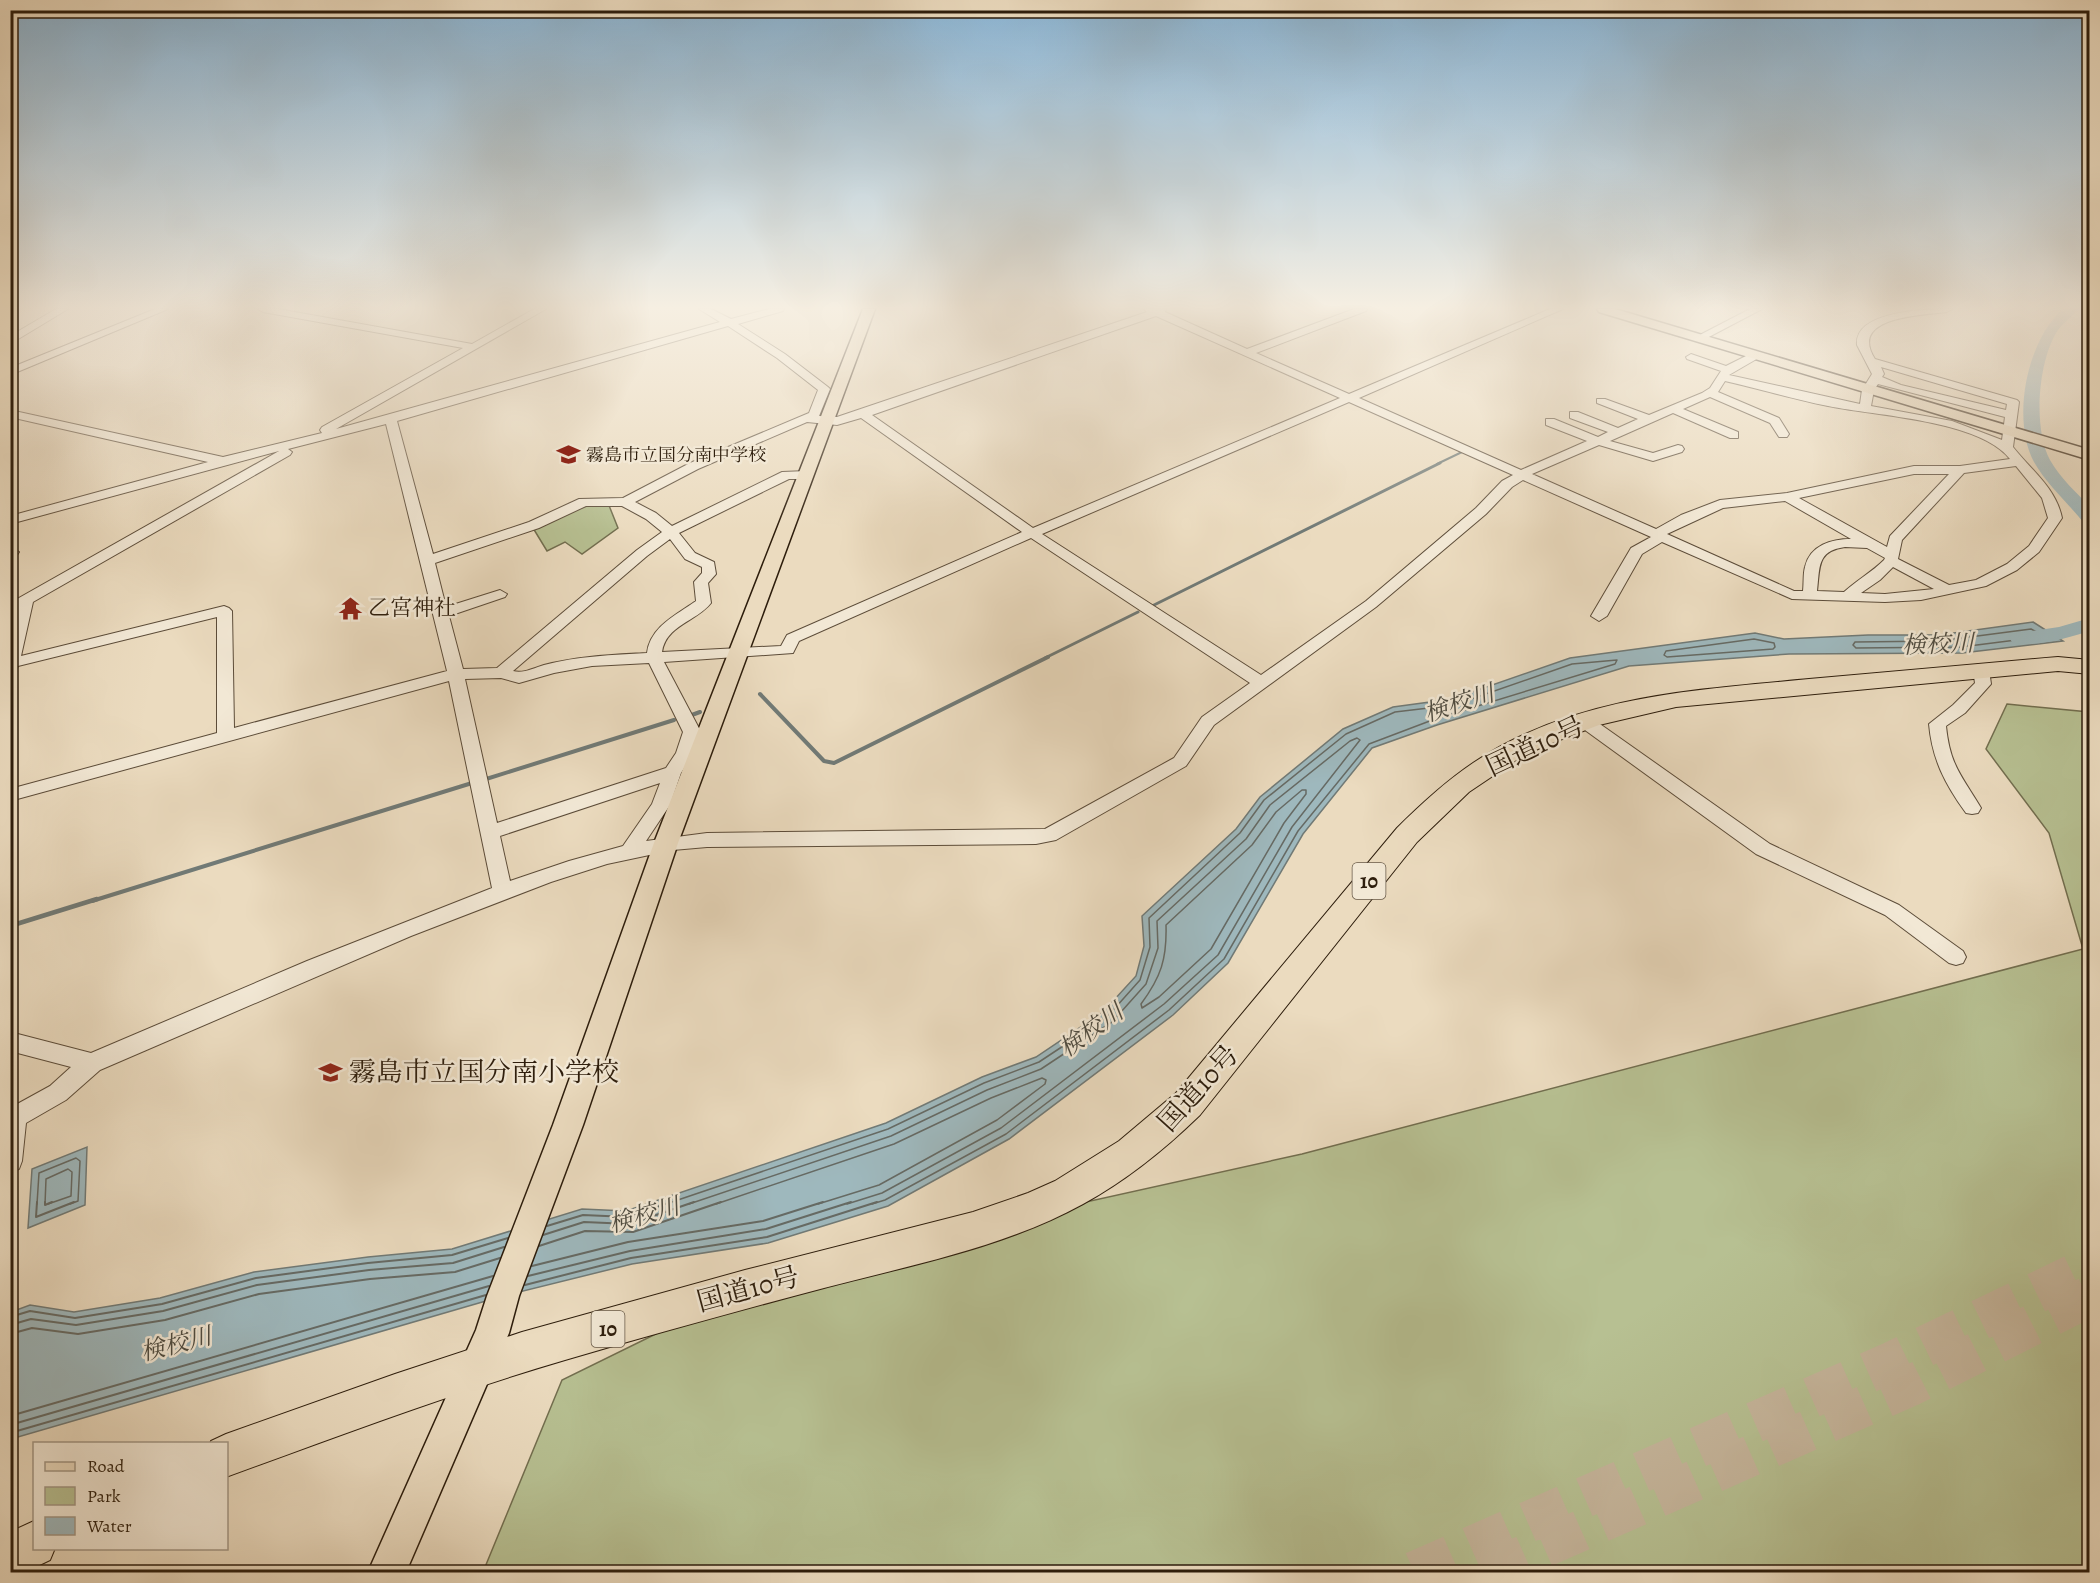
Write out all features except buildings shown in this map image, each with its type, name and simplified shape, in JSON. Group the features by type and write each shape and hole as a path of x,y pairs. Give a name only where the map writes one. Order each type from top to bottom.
{"highway":[{"name":"国道10号","path":"228,1455 485,1349 737,1291 954,1234 1013,1215 1066,1194 1106,1172 1155,1137 1188,1104 1407,835 1437,805 1459,786 1499,759 1540,738 1584,721 1634,706 1676,699 2058,664 2090,667"},
{"path":"10,1556 33,1544"}],"main road":[{"path":"387,1572 485,1349 568,1125 666,843 842,383"},
{"path":"1867,383 2010,423 2090,455"}],"street":[{"path":"10,609 409,383"},
{"path":"10,520 224,461 391,419 513,383"},
{"path":"626,502 694,466 814,415 824,389 816,383"},
{"path":"807,419 837,421 951,383"},
{"path":"1316,383 1792,595 1921,596 1981,583 2012,567 2034,549 2055,518 2054,504 2050,497 2017,462 2007,447 1987,437 1911,415 1865,408 1761,383"},
{"path":"10,795 456,674 501,673 519,678 552,668 592,661 787,650 792,638 1032,533 1389,383"},
{"path":"10,1161 13,1118 58,1093 92,1063 359,948 593,859 666,843 1036,837 1049,834 1180,762 1186,757 1202,728 1208,722 1371,604 1481,511 1507,484 1522,474 1710,393 1717,383"},
{"path":"1947,383 2013,402 2007,447"},
{"path":"1865,408 1872,384"},
{"path":"1710,393 1775,421 1782,434"},
{"path":"1601,401 1648,419"},
{"path":"1672,409 1734,435"},
{"path":"10,413 224,461"},
{"path":"863,414 1032,533 1261,683"},
{"path":"1574,415 1618,432"},
{"path":"391,419 456,674 503,892"},
{"path":"1550,422 1598,441 1653,457 1678,448"},
{"path":"2090,424 2090,431"},
{"path":"1599,616 1636,551 1686,518 1720,504 1787,497 1914,470 1960,470 2017,462"},
{"path":"1848,597 1863,583 1875,577 1892,559 1895,539 1960,470"},
{"path":"501,673 642,553 671,532 787,475 807,475"},
{"path":"1787,497 1949,591"},
{"path":"427,561 534,525 584,501 626,502 651,516 671,532 690,556 709,566 709,574 701,582 704,603 669,626 656,642 654,657 692,732 684,754 672,772 661,805 630,850"},
{"path":"1809,596 1818,555 1829,547 1844,542 1875,546"},
{"path":"441,614 500,594"},
{"path":"26,601 11,665 224,611 226,735"},
{"path":"1972,808 1949,777 1939,745 1937,724 1959,709 1983,684 1981,670"},
{"path":"1584,721 1763,849 1892,910 1956,957"},
{"path":"491,831 672,772"},
{"path":"10,1041 92,1063"}],"green space":[{"path":"608,503 618,528 582,554 565,542 547,551 533,528 586,504"},
{"path":"2007,704 2089,712 2089,1572 483,1572 562,1380 670,1327 991,1223 1302,1154 2083,949 2049,833 1986,749"}],"water":[{"path":"2033,622 2063,641 1962,653 1789,654 1629,666 1437,725 1372,748 1303,834 1228,963 1173,1015 1009,1139 888,1206 768,1243 632,1264 503,1296 11,1439 11,1312 30,1305 74,1312 160,1298 254,1272 452,1249 582,1209 626,1211 886,1123 982,1077 1036,1057 1103,1012 1136,976 1144,946 1142,916 1236,829 1260,797 1343,729 1393,707 1452,699 1570,658 1755,633 1784,639 1868,635 1939,635"},
{"path":"87,1147 85,1205 28,1228 32,1169"}],"waterway":[{"name":"検校川","path":"2034,383 2033,418 2039,454 2055,479 2090,519"},
{"path":"1437,464 1462,452"},
{"path":"1150,607 1440,463"},
{"path":"1045,658 1138,612"},
{"name":"検校川","path":"2019,638 2062,633 2090,624"},
{"path":"760,694 824,761 834,763 1048,657"},
{"path":"689,716 700,712"},
{"path":"483,780 674,720"},
{"path":"92,901 472,783"},
{"path":"10,926 97,899"}],"tunnel":[{"path":"1414,1572 1892,1362 2090,1267"},
{"path":"1487,1572 1912,1385 2090,1296"}],"place":[{"name":"霧島市立国分南中学校","path":"568,455"},
{"name":"乙宮神社","path":"350,608"},
{"name":"霧島市立国分南小学校","path":"331,1072"}]}
